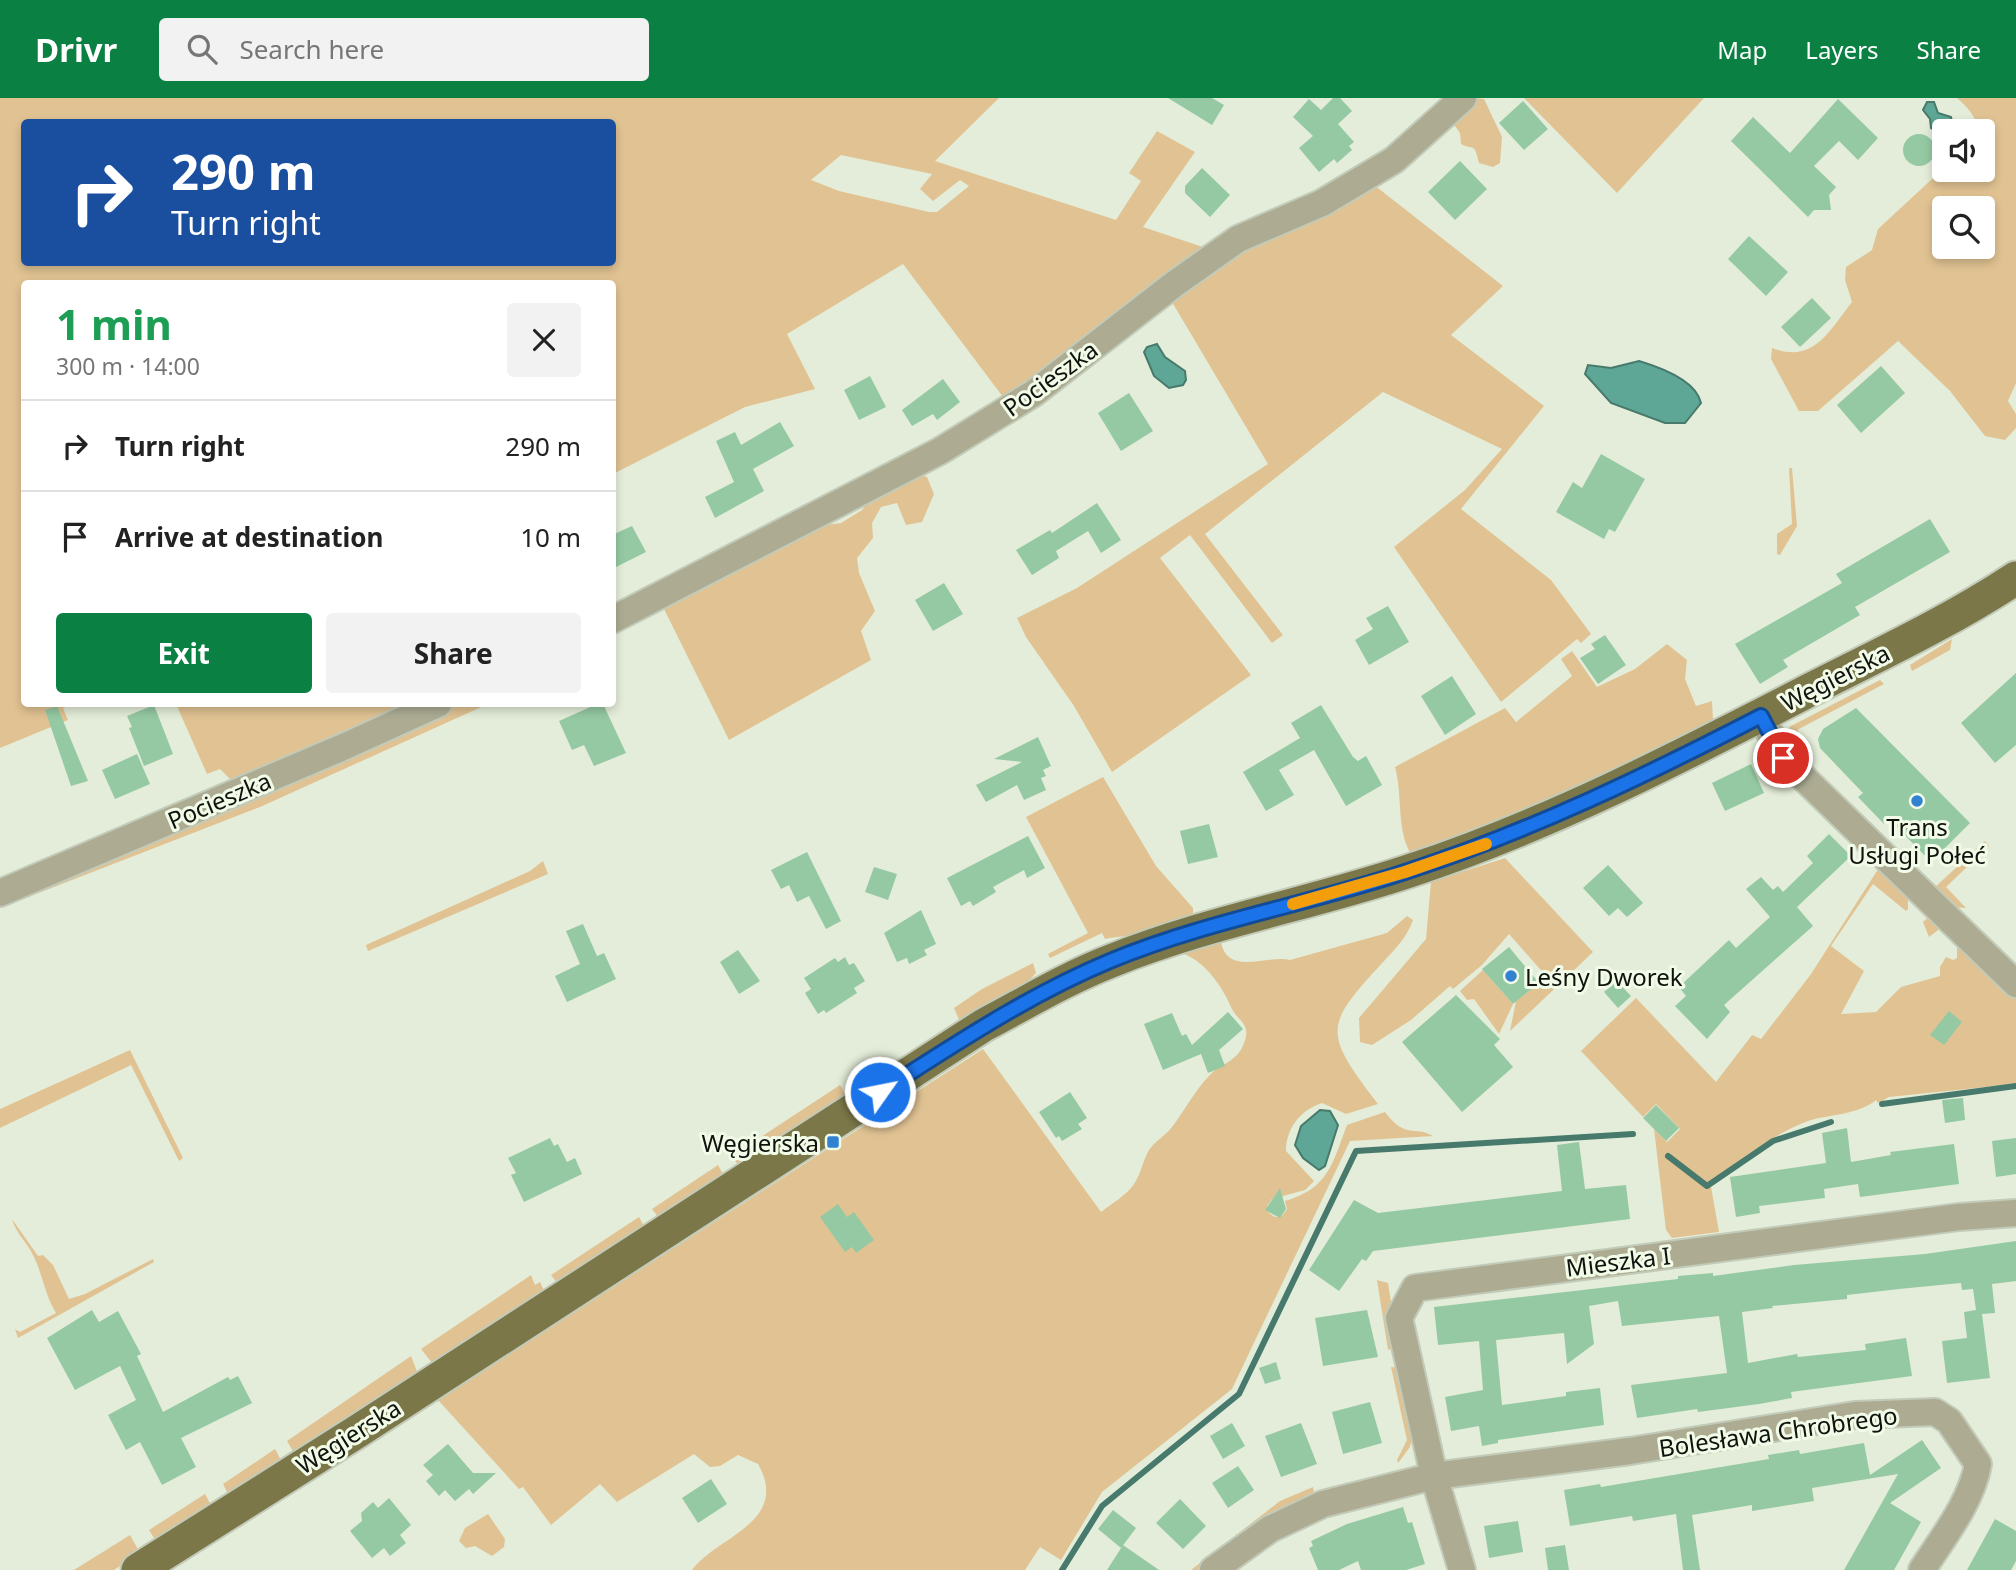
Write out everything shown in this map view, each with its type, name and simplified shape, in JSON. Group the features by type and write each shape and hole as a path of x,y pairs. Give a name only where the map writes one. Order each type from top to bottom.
{"main road":[{"name":"Węgierska","path":"138,1570 358,1431 984,1025 1075,977 1176,937 1405,872 1494,841 1574,808 1761,716 1982,601 2016,578"}],"street":[{"name":"Pocieszka","path":"616,618 940,451 1034,393 1238,239 1322,203 1394,160 1463,98"},
{"name":"Pocieszka","path":"0,893 431,707"},
{"path":"1761,716 1783,758 2016,984"},
{"name":"Mieszka I","path":"1434,1476 1399,1318 1415,1288 1959,1217 2016,1213"},
{"name":"Bolesława Chrobrego","path":"1434,1476 1630,1451 1855,1415 1935,1412 1949,1421 1978,1464 1976,1475 1950,1526 1922,1570"},
{"path":"1213,1570 1270,1529 1323,1504 1434,1476 1462,1570"}],"shaded area":[{"path":"0,98 999,98 935,161 1116,220 1141,181 1129,173 1157,131 1195,152 1143,227 1212,250 1009,405 903,264 787,334 815,389 745,407 616,472 616,280 21,280 21,707 66,707 63,708 68,720 0,748","holes":["841,155 932,174 920,189 933,201 960,180 969,186 937,212 929,212 839,191 811,180"]},
{"path":"1474,98 1484,99 1502,137 1500,163 1493,167 1479,163 1475,150 1461,144 1460,133 1455,126 1445,128"},
{"path":"1524,98 1704,98 1617,193"},
{"path":"1957,98 2016,98 2016,383 2008,401 2016,414 2016,428 2005,440 1985,436 1950,391 1898,341 1818,411 1799,411 1771,359 1772,348 1799,352 1810,348 1828,334 1852,302 1845,280 1846,267 1872,250 1878,229 1932,179 1932,182 1995,182 1995,119 1974,119"},
{"path":"1369,181 1503,286 1451,335 1544,406 1461,509 1551,580 1591,634 1581,643 1577,639 1501,702 1394,547 1465,490 1502,449 1383,392 1205,534 1283,635 1272,643 1190,535 1160,558 1251,675 1112,772 1074,706 1026,637 1017,618 1077,588 1268,464 1172,302 1020,419 1017,415 1225,253"},
{"path":"1789,468 1792,468 1797,526 1780,555 1777,554 1777,534 1792,524"},
{"path":"921,475 927,477 934,494 922,522 906,525 897,503 881,507 872,523 873,538 857,558 859,573 875,611 861,631 871,660 729,740 663,607 826,525 841,523 862,510 870,498"},
{"path":"1952,639 1950,650 1912,671 1910,665"},
{"path":"1667,644 1687,660 1685,679 1696,706 1712,701 1713,720 1709,730 1574,793 1411,854 1403,834 1395,767 1505,708 1516,722 1572,676 1561,659 1572,651 1597,687 1635,669"},
{"path":"1880,680 1884,684 1797,730 1810,751 1799,757 1785,732 1791,726"},
{"path":"177,707 403,707 231,780 220,769 207,774"},
{"path":"438,707 481,707 260,807 0,908 0,897"},
{"path":"1103,777 1156,866 1193,908 1193,914 1174,925 1151,932 1105,939 1102,933 1050,958 1048,954 1088,933 1026,817"},
{"path":"1985,841 1989,846 1946,887 1966,908 1952,907 1933,889"},
{"path":"1505,858 1593,952 1510,1031 1516,1001 1547,977 1509,934 1482,965 1453,989 1450,986 1411,1020 1372,1045 1360,1042 1359,1018 1426,939 1431,882"},
{"path":"543,861 548,874 368,951 366,945 530,871"},
{"path":"1882,863 1908,889 1908,909 1906,911 1873,884 1831,946 1864,971 1841,1014 1876,1012 1901,987 1940,976 1940,967 1946,957 1953,960 1957,958 1957,944 1942,927 1929,937 1923,922 1929,916 1941,919 2016,993 2016,1084 1889,1097 1850,1112 1803,1123 1767,1142 1710,1181 1719,1232 1672,1238 1666,1230 1654,1129 1667,1142 1680,1129 1656,1104 1643,1117 1581,1051 1636,998 1716,1082 1752,1035 1761,1039 1811,974"},
{"path":"1407,916 1413,920 1405,937 1350,1000 1341,1015 1338,1029 1340,1044 1347,1060 1378,1104 1346,1114 1322,1103 1301,1115 1289,1135 1286,1151 1314,1181 1305,1190 1272,1199 1267,1206 1269,1213 1275,1217 1282,1216 1287,1209 1285,1201 1300,1196 1320,1182 1332,1163 1347,1125 1385,1112 1404,1129 1433,1136 1350,1141 1232,1389 1102,1492 1061,1560 1040,1547 1025,1570 692,1570 758,1514 765,1500 766,1484 758,1464 738,1455 720,1466 710,1467 694,1454 617,1502 600,1484 551,1525 523,1487 519,1489 438,1400 983,1049 1101,1212 1131,1188 1151,1147 1172,1127 1205,1081 1214,1071 1233,1059 1244,1043 1245,1027 1218,983 1199,963 1184,954 1221,942 1225,953 1232,959 1250,962 1290,960 1387,933"},
{"path":"1033,963 1036,973 1018,992 961,1024 954,1008 982,989"},
{"path":"1483,970 1513,1004 1499,1034 1474,999 1467,1000 1460,991"},
{"path":"130,1050 183,1158 179,1161 131,1065 0,1128 0,1109"},
{"path":"882,1056 890,1067 860,1086 854,1076"},
{"path":"840,1085 846,1095 738,1165 732,1156"},
{"path":"718,1165 724,1176 658,1217 652,1209"},
{"path":"639,1217 645,1228 557,1283 551,1275"},
{"path":"12,1219 38,1256 43,1255 53,1265 69,1299 85,1294 153,1259 154,1262 18,1338 15,1329 20,1332 56,1313 34,1257"},
{"path":"531,1275 535,1285 540,1282 545,1293 433,1364 421,1349"},
{"path":"1377,1280 1388,1283 1398,1346 1388,1350"},
{"path":"411,1356 418,1374 294,1453 287,1441"},
{"path":"1391,1367 1401,1368 1412,1438 1410,1447 1398,1463 1407,1440"},
{"path":"275,1449 282,1462 229,1496 223,1484"},
{"path":"1313,1487 1314,1492 1254,1527 1199,1570 1191,1570 1280,1501"},
{"path":"205,1494 212,1507 157,1543 149,1530"},
{"path":"488,1514 505,1539 504,1547 492,1556 475,1546 466,1548 459,1541 465,1528"},
{"path":"130,1535 140,1553 114,1570 74,1570"}],"water":[{"path":"1927,102 1934,102 1938,113 1951,119 1932,119 1932,129 1930,119 1923,110"},
{"path":"1157,344 1165,357 1185,371 1186,380 1183,385 1169,388 1154,376 1144,352 1147,347"},
{"path":"1639,361 1676,376 1698,395 1701,403 1685,423 1665,423 1611,403 1585,374 1588,365 1611,368"},
{"path":"1320,1110 1330,1111 1338,1125 1325,1166 1319,1170 1303,1158 1295,1145 1301,1126"}],"building":[{"path":"1168,98 1212,98 1224,105 1212,125"},
{"path":"1333,98 1340,98 1352,111 1338,124 1354,142 1349,146 1352,150 1337,163 1334,159 1319,172 1299,148 1313,136 1293,117 1309,99 1321,110"},
{"path":"1838,99 1878,138 1858,160 1839,141 1814,166 1836,187 1829,195 1831,210 1814,210 1808,217 1731,141 1753,117 1790,153"},
{"path":"1523,101 1548,129 1524,150 1499,123"},
{"path":"1919,134 1930,139 1930,161 1919,166 1908,161 1903,150 1908,139"},
{"path":"1460,161 1487,189 1455,220 1428,192"},
{"path":"1202,168 1230,195 1210,217 1185,193 1185,186"},
{"path":"1749,236 1788,272 1766,296 1728,259"},
{"path":"1812,298 1831,318 1800,347 1781,327"},
{"path":"1881,366 1905,393 1861,433 1837,405"},
{"path":"870,376 886,407 859,420 844,390"},
{"path":"943,379 960,402 937,420 933,414 912,426 902,410"},
{"path":"1129,393 1153,431 1121,451 1098,413"},
{"path":"780,422 794,446 753,469 764,491 715,518 705,497 734,482 716,441 735,432 741,445"},
{"path":"1601,454 1645,479 1615,532 1609,529 1604,539 1556,512 1573,482 1582,488"},
{"path":"1097,503 1121,540 1101,553 1088,531 1056,551 1059,558 1032,575 1016,550 1050,530 1052,533"},
{"path":"1930,519 1950,552 1855,607 1860,615 1783,660 1788,667 1760,684 1735,644 1842,583 1836,574"},
{"path":"632,526 646,552 616,567 616,533"},
{"path":"944,583 963,614 933,631 915,600"},
{"path":"1388,606 1409,642 1369,665 1355,640 1373,629 1366,618"},
{"path":"1605,635 1626,665 1598,684 1580,658 1595,649 1591,644"},
{"path":"2016,673 2016,745 1995,763 1961,723"},
{"path":"1452,676 1476,714 1445,735 1421,696"},
{"path":"1321,705 1353,757 1358,761 1366,756 1382,785 1346,806 1314,750 1279,770 1294,795 1266,811 1243,772 1300,738 1291,723"},
{"path":"57,707 88,781 71,786 45,710"},
{"path":"155,707 173,754 144,766 127,716"},
{"path":"590,707 604,707 626,753 594,766 584,745 572,750 559,721"},
{"path":"1856,708 1970,823 1931,862 1889,819 1884,824 1858,797 1863,793 1820,748 1818,739 1823,729"},
{"path":"1038,737 1051,766 1043,770 1046,776 1041,778 1046,790 1024,800 1017,785 986,802 976,785 1022,762 994,759"},
{"path":"137,754 150,784 115,799 102,770"},
{"path":"1751,764 1764,793 1725,811 1712,783"},
{"path":"1209,824 1218,857 1188,864 1180,831"},
{"path":"1829,834 1851,856 1797,907 1813,926 1724,1005 1730,1012 1707,1039 1675,1006 1686,996 1679,987 1729,940 1736,948 1770,917 1746,889 1761,877 1773,890 1778,886 1783,892 1813,863 1807,856"},
{"path":"1028,836 1045,868 1027,878 1024,870 993,887 996,892 973,906 970,901 961,906 947,878"},
{"path":"807,852 841,921 826,929 809,896 797,902 789,885 781,889 771,870"},
{"path":"1608,865 1643,903 1627,917 1618,908 1609,916 1583,888"},
{"path":"874,867 897,874 888,900 865,892"},
{"path":"921,910 936,944 924,950 927,955 909,964 907,958 897,962 884,933"},
{"path":"583,924 597,956 604,953 616,979 567,1002 555,976 580,964 566,931"},
{"name":"Leśny Dworek","path":"1509,947 1539,983 1513,1004 1482,969"},
{"path":"738,950 760,981 739,994 720,962"},
{"path":"845,957 849,965 854,963 865,981 854,988 857,993 826,1013 824,1010 818,1014 805,993 811,989 804,978 835,958 838,962"},
{"path":"1617,981 1631,996 1618,1008 1604,992"},
{"path":"1456,995 1500,1039 1494,1045 1513,1067 1462,1112 1402,1042"},
{"path":"1949,1011 1962,1022 1944,1045 1930,1035"},
{"path":"1228,1012 1243,1029 1219,1050 1225,1066 1208,1073 1201,1054 1163,1070 1144,1024 1172,1013 1182,1036 1186,1034 1192,1045"},
{"path":"1070,1092 1087,1118 1078,1124 1082,1129 1062,1141 1059,1136 1056,1138 1039,1112"},
{"path":"1963,1098 1965,1120 1945,1123 1942,1100"},
{"path":"1656,1105 1679,1128 1666,1141 1643,1118"},
{"path":"1847,1128 1851,1162 1891,1155 1890,1152 1954,1144 1959,1184 1860,1197 1858,1184 1824,1189 1825,1198 1759,1206 1760,1213 1736,1217 1730,1177 1826,1163 1822,1133"},
{"path":"550,1138 554,1146 558,1144 567,1162 575,1158 582,1174 524,1202 511,1175 516,1173 508,1158"},
{"path":"2016,1138 2016,1174 1996,1177 1992,1141"},
{"path":"1579,1142 1585,1189 1626,1185 1630,1219 1373,1251 1366,1261 1362,1259 1339,1291 1309,1270 1354,1200 1378,1213 1562,1191 1557,1145"},
{"path":"1280,1188 1286,1209 1280,1218 1265,1210"},
{"path":"838,1204 847,1217 854,1212 874,1240 856,1253 852,1247 845,1252 820,1217"},
{"path":"2016,1241 2016,1281 1992,1284 1995,1313 1982,1314 1990,1378 1947,1383 1942,1341 1967,1338 1964,1312 1976,1310 1973,1289 1962,1290 1961,1283 1899,1289 1847,1295 1847,1299 1772,1306 1773,1308 1742,1312 1748,1363 1797,1354 1798,1357 1866,1350 1865,1344 1906,1338 1912,1376 1791,1392 1792,1398 1759,1404 1698,1412 1697,1409 1637,1418 1631,1385 1727,1373 1719,1316 1622,1326 1618,1301 1589,1306 1594,1344 1567,1364 1564,1333 1496,1340 1502,1405 1600,1388 1604,1425 1498,1440 1498,1443 1482,1446 1479,1426 1451,1431 1445,1397 1483,1390 1479,1341 1438,1345 1434,1307 1678,1279 1678,1276 1713,1273 1713,1276 1794,1265 1925,1254"},
{"path":"92,1310 99,1322 118,1311 141,1354 137,1356 163,1412 228,1377 230,1380 238,1376 252,1403 181,1438 196,1467 162,1485 140,1442 126,1450 108,1415 136,1400 120,1366 75,1390 47,1338"},
{"path":"1367,1310 1378,1357 1323,1366 1315,1318"},
{"path":"1276,1362 1281,1379 1265,1384 1259,1368"},
{"path":"1370,1402 1382,1443 1343,1454 1332,1412"},
{"path":"1232,1423 1245,1446 1223,1459 1210,1436"},
{"path":"1301,1423 1317,1464 1281,1477 1265,1436"},
{"path":"1922,1440 1941,1468 1890,1503 1921,1522 1894,1570 1844,1570 1898,1474 1812,1488 1814,1501 1752,1511 1752,1505 1692,1515 1700,1570 1683,1570 1676,1514 1633,1521 1632,1516 1570,1526 1564,1490 1600,1484 1601,1487 1769,1459 1768,1455 1799,1450 1800,1454 1864,1443 1870,1475"},
{"path":"448,1444 473,1473 496,1473 473,1494 469,1489 455,1501 445,1490 439,1496 426,1481 433,1475 423,1465"},
{"path":"1238,1466 1254,1490 1228,1508 1212,1483"},
{"path":"711,1479 727,1504 698,1523 682,1498"},
{"path":"389,1498 411,1525 400,1535 406,1543 390,1556 384,1548 372,1558 350,1531 362,1521 361,1513 373,1502 378,1508"},
{"path":"1180,1499 1206,1526 1183,1549 1156,1523"},
{"path":"1403,1507 1408,1523 1412,1522 1425,1564 1406,1570 1361,1570 1358,1561 1339,1570 1318,1570 1309,1548 1313,1546 1311,1541 1347,1524"},
{"path":"1113,1510 1136,1528 1121,1548 1098,1529"},
{"path":"1995,1519 2016,1531 2016,1561 2011,1570 1967,1570"},
{"path":"1518,1521 1523,1552 1489,1558 1484,1526"},
{"path":"1123,1545 1159,1570 1107,1570"},
{"path":"1565,1545 1569,1570 1548,1570 1545,1548"}],"waterway":[{"path":"1882,1104 2016,1086"},
{"path":"1668,1156 1707,1186 1773,1141 1831,1122"},
{"path":"1062,1570 1102,1506 1239,1394 1356,1151 1633,1134"}],"slow traffic":[{"path":"1293,904 1405,872 1486,844"}],"place":[{"name":"Trans Usługi Połeć","path":"1917,801"},
{"name":"Leśny Dworek","path":"1511,976"},
{"name":"Węgierska","path":"833,1142"}],"route":[{"path":"880,1092 984,1025 1110,961 1176,937 1405,872 1494,841 1574,808 1761,716 1783,758"}]}
